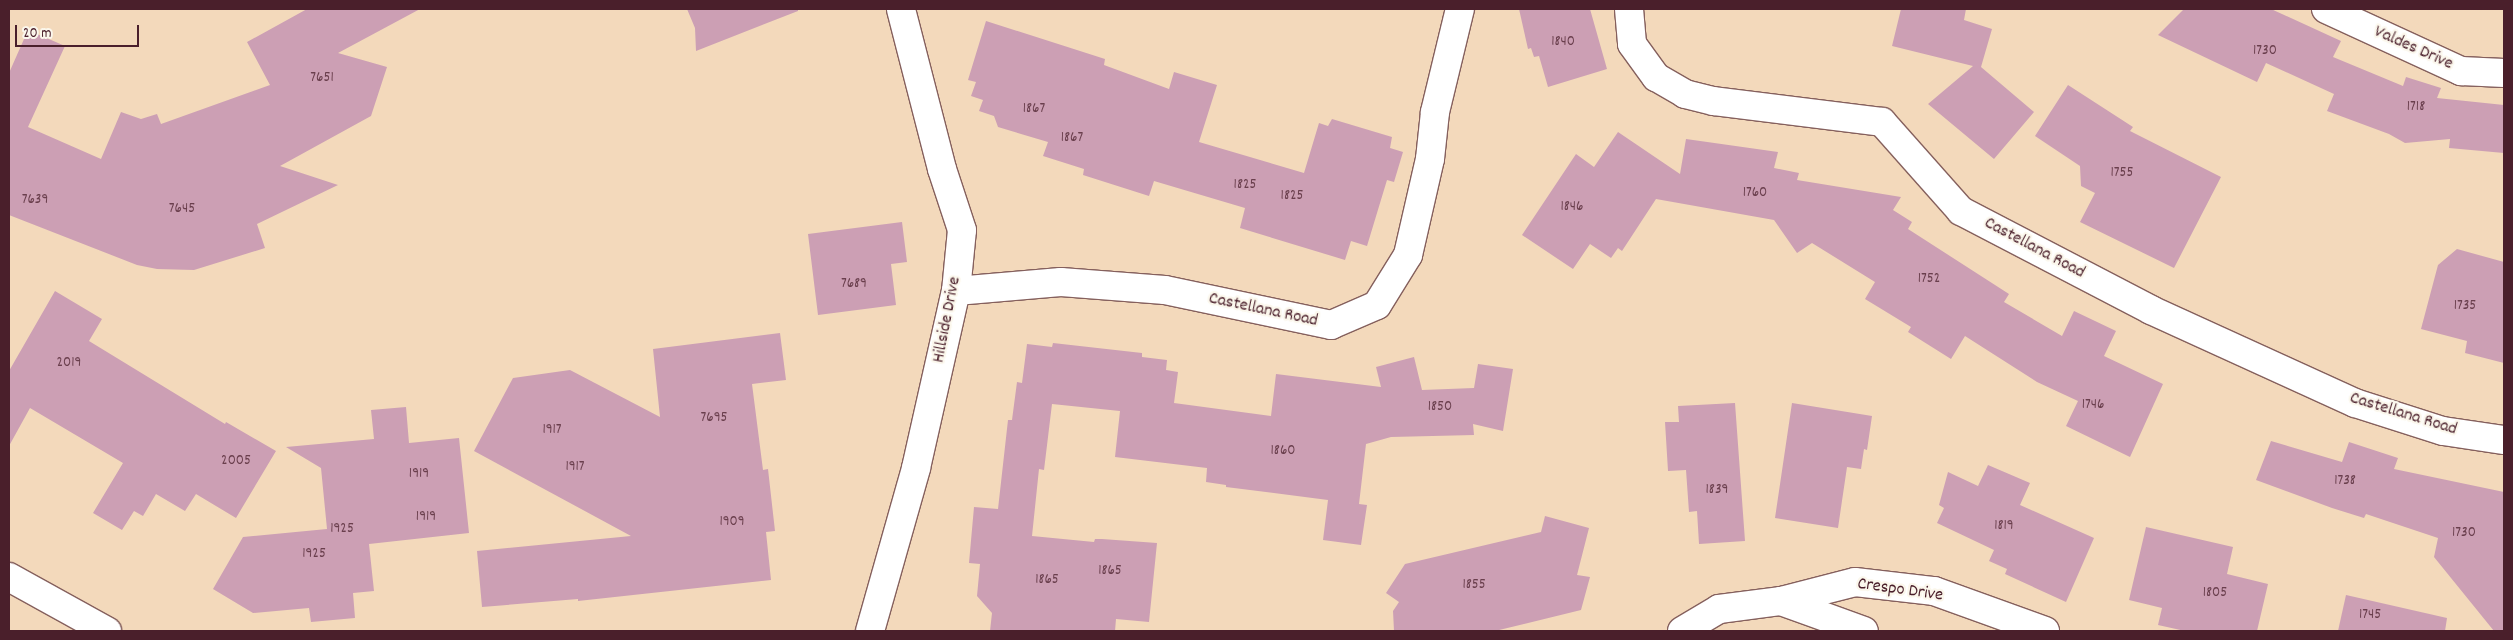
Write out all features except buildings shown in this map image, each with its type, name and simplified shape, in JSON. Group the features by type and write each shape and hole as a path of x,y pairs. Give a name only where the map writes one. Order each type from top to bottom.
{"street":[{"name":"Hillside Drive","path":"870,631 916,468 956,292 962,230 942,169 901,9"},
{"name":"Castellana Road","path":"956,292 1061,282 1165,290 1331,325 1377,305 1408,255 1430,159 1435,112 1460,9"},
{"name":"Castellana Road","path":"1629,9 1632,44 1656,77 1685,94 1714,101 1882,122 1962,211 2151,310 2355,403 2443,431 2504,440"},
{"name":"Valdes Drive","path":"2326,9 2461,71 2504,73"},
{"path":"9,577 106,631"},
{"name":"Crespo Drive","path":"1682,631 1719,609 1780,601 1855,582 1934,592 2046,631"},
{"path":"1780,601 1864,631"}]}
